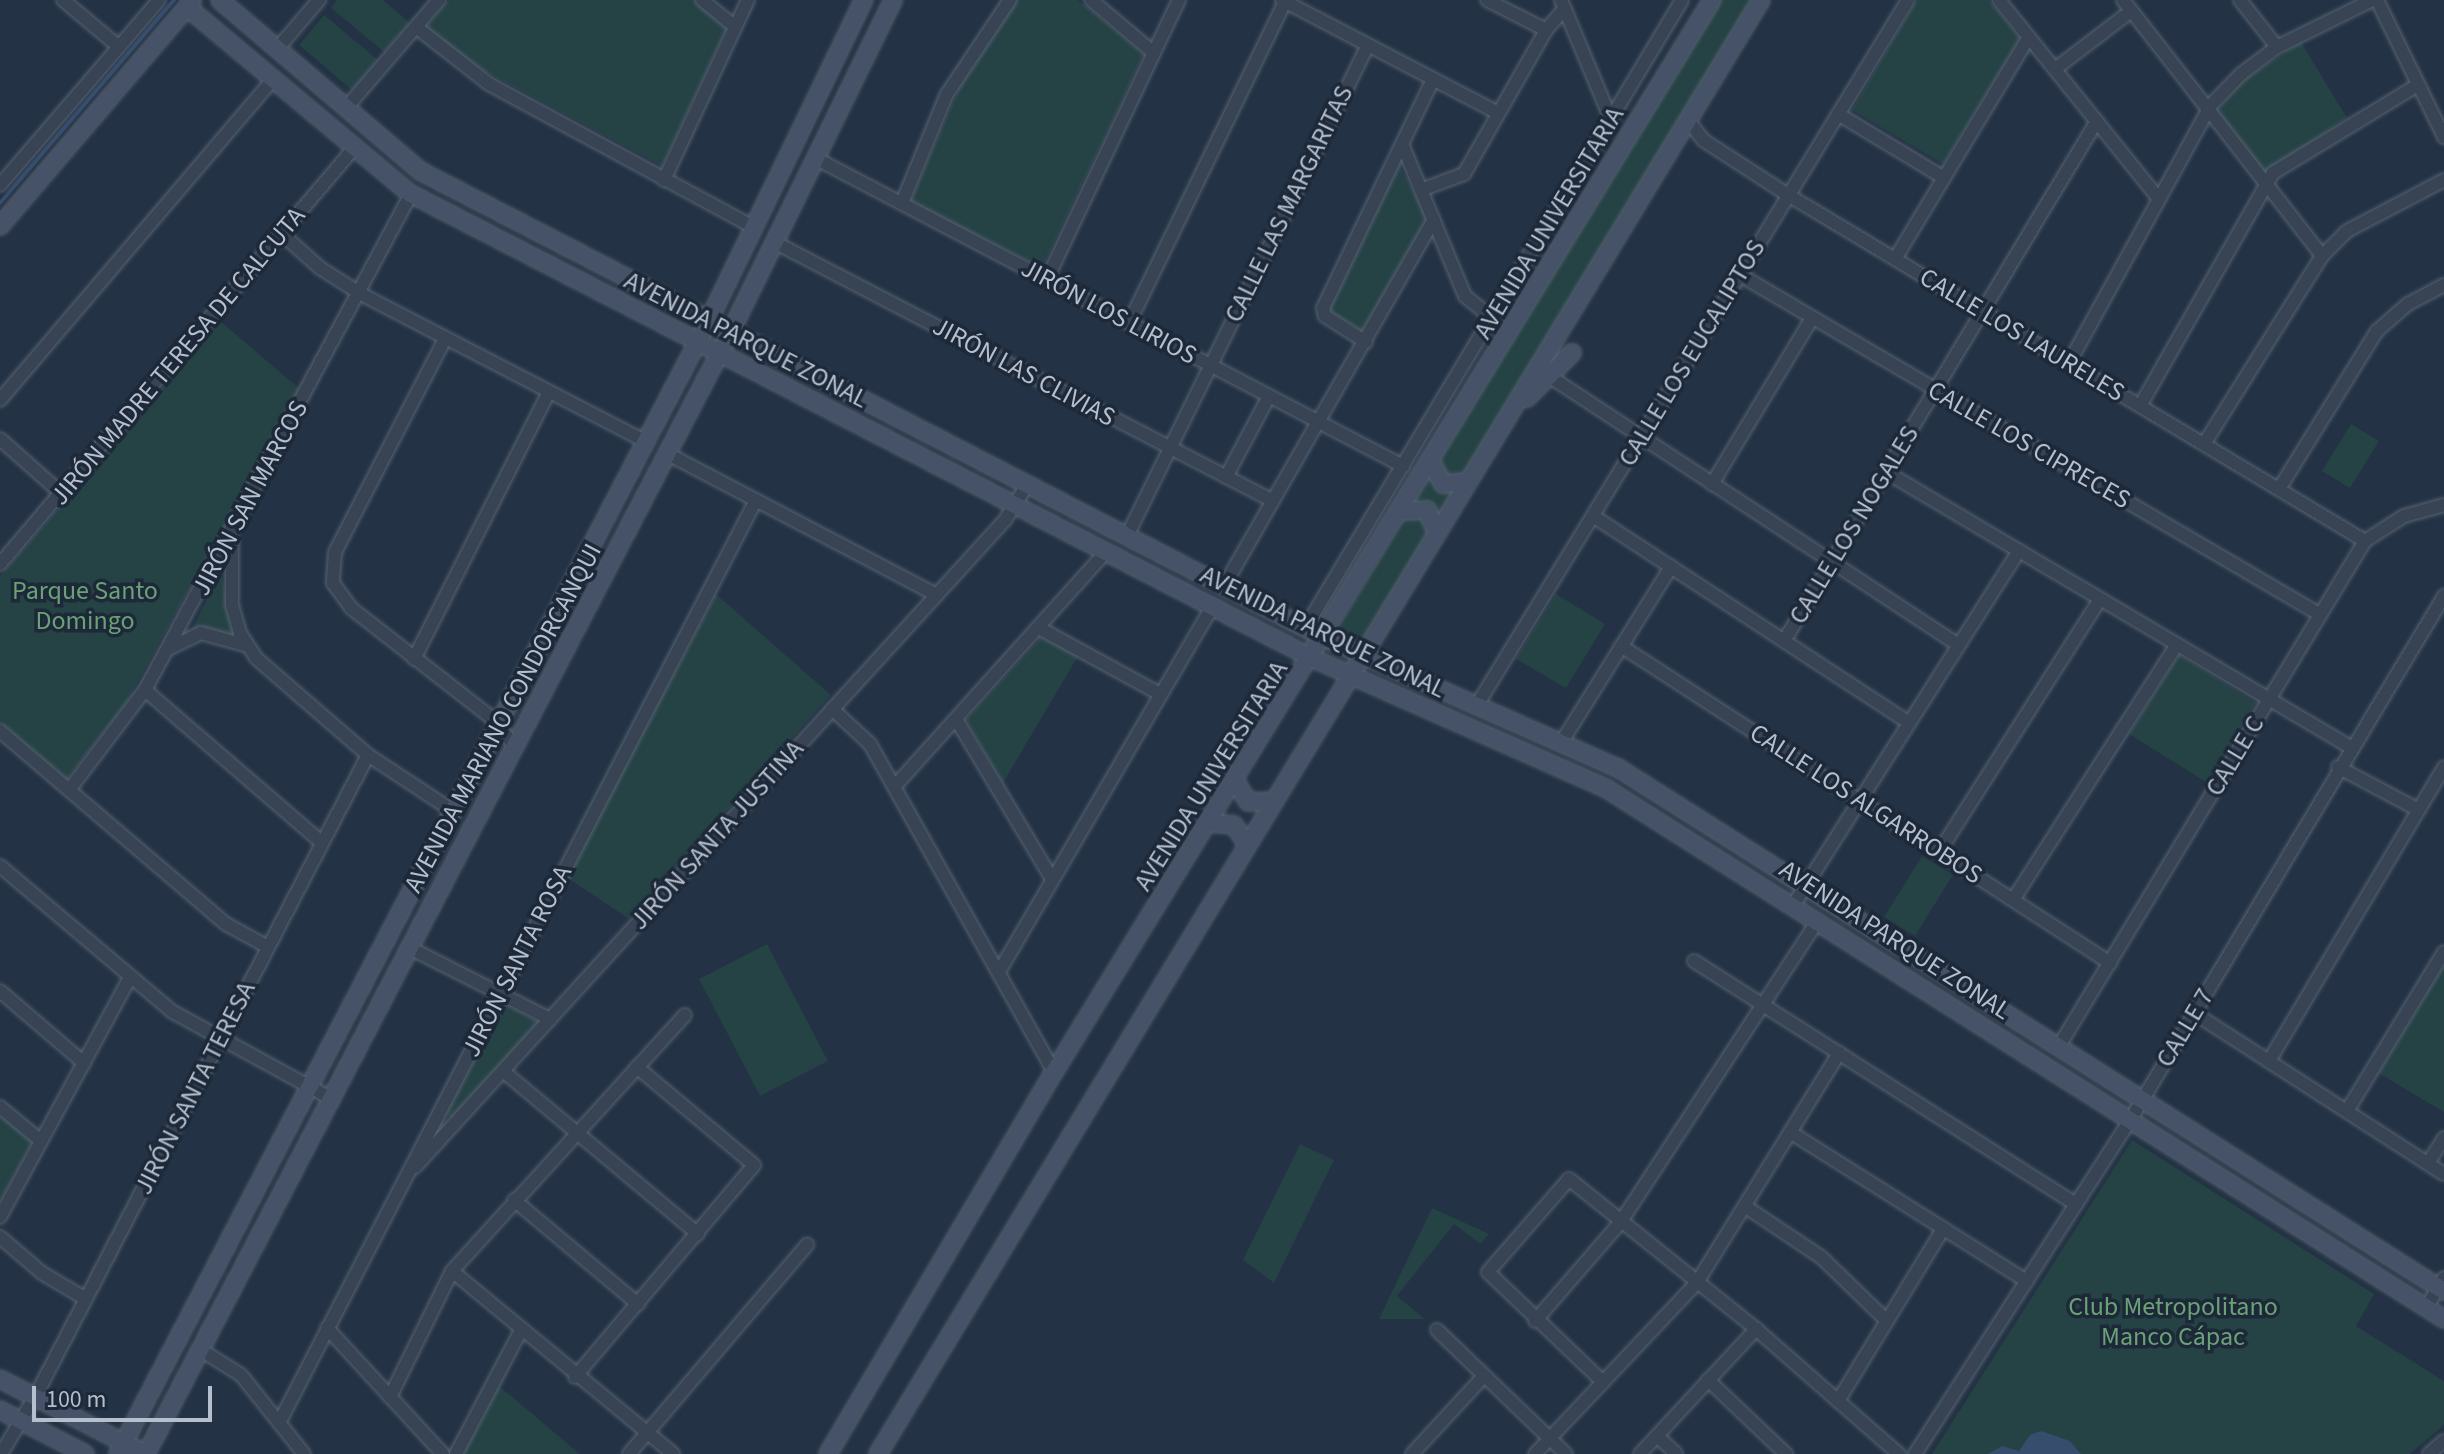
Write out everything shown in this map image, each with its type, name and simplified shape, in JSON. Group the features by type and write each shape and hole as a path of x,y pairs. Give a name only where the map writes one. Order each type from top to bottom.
{"main road":[{"name":"AVENIDA PARQUE ZONAL","path":"220,0 420,171 1324,638 1618,768 2442,1286"},
{"name":"AVENIDA MARIANO CONDORCANQUI","path":"121,1449 698,342 864,0"},
{"name":"AVENIDA MARIANO CONDORCANQUI","path":"146,1454 720,353 893,0"},
{"name":"AVENIDA UNIVERSITARIA","path":"828,1454 1054,1072 1211,823 1712,0"},
{"path":"878,1454 1246,843 1761,0"},
{"name":"AVENIDA PARQUE ZONAL","path":"186,2 411,194 1312,658 1607,789 1794,904 2444,1319"},
{"path":"0,226 186,2"},
{"path":"669,328 680,307"},
{"path":"1506,419 1572,353"},
{"path":"655,423 677,435"},
{"path":"1431,462 1443,484 1467,482"},
{"path":"1402,511 1427,510 1437,533"},
{"path":"1236,782 1248,802 1272,801"},
{"path":"1211,823 1234,825 1246,843"},
{"path":"0,1379 121,1449 146,1454"},
{"path":"0,1410 85,1454"}],"street":[{"path":"63,0 119,47"},
{"path":"0,185 159,0"},
{"path":"277,49 319,0"},
{"path":"346,108 439,0"},
{"path":"702,0 734,26"},
{"path":"664,180 748,0"},
{"path":"902,203 947,94 1010,0"},
{"path":"1091,0 1154,53"},
{"path":"1047,279 1179,0"},
{"path":"1487,0 1546,30"},
{"name":"AVENIDA UNIVERSITARIA","path":"1305,628 1682,0"},
{"name":"CALLE LOS EUCALIPTOS","path":"1477,705 1908,0"},
{"path":"1999,0 2159,199"},
{"path":"2123,0 2322,256"},
{"path":"2240,0 2277,47"},
{"path":"2069,363 2208,110 2241,74 2277,47 2375,0 2444,137"},
{"path":"1129,323 1283,1 1496,112"},
{"path":"1421,190 1464,174 1496,112 1562,4"},
{"path":"1562,4 1610,117"},
{"path":"2055,69 2131,11"},
{"path":"416,27 479,78 754,227"},
{"path":"1895,259 2029,37"},
{"name":"CALLE LAS MARGARITAS","path":"1127,536 1368,45"},
{"path":"0,400 273,79"},
{"path":"1366,342 1325,316 1323,308 1433,79"},
{"path":"2140,406 2265,182 2315,143 2418,85"},
{"path":"1838,114 1944,178"},
{"name":"CALLE LOS LAURELES","path":"1688,120 1703,140 1788,195 2365,541"},
{"name":"CALLE LOS NOGALES","path":"1784,641 2097,121"},
{"path":"1402,144 1465,296 1490,316"},
{"name":"JIRÓN MADRE TERESA DE CALCUTA","path":"0,564 355,147"},
{"name":"JIRÓN LOS LIRIOS","path":"815,158 1403,466"},
{"path":"2204,444 2322,256 2347,231 2444,180"},
{"name":"JIRÓN SAN MARCOS","path":"69,790 145,690 168,650 361,294 411,194"},
{"path":"1224,586 1434,220"},
{"path":"282,234 320,268 361,294 646,442"},
{"name":"JIRÓN LAS CLIVIAS","path":"774,242 1273,501"},
{"name":"CALLE LOS CIPRECES","path":"1740,275 2319,614"},
{"path":"2279,489 2377,331 2408,304 2444,285"},
{"path":"1712,484 1812,318"},
{"path":"445,339 331,567 339,597 498,727 515,746"},
{"path":"1555,380 1959,645"},
{"path":"414,659 549,392"},
{"path":"1226,477 1269,396"},
{"path":"0,439 61,493"},
{"path":"668,454 936,595"},
{"path":"1886,472 2350,747"},
{"name":"JIRÓN SANTA JUSTINA","path":"402,1181 1016,506 1027,485"},
{"name":"JIRÓN SANTA ROSA","path":"279,1423 756,500"},
{"name":"CALLE C","path":"2059,1046 2365,541 2404,516 2444,505"},
{"path":"1593,516 1909,723"},
{"path":"234,529 231,594 248,647"},
{"path":"1794,904 2019,551"},
{"path":"895,786 1106,552"},
{"path":"1561,743 1671,567"},
{"name":"CALLE 7","path":"1915,1454 2131,1119 2338,767 2444,596"},
{"path":"1939,852 2100,599"},
{"path":"1000,970 1212,607"},
{"path":"1039,628 1160,694"},
{"path":"168,650 201,633 220,634 248,647 368,755 453,811"},
{"path":"2013,900 2177,645"},
{"name":"CALLE LOS ALGARROBOS","path":"1621,646 2110,963"},
{"path":"145,690 322,843"},
{"path":"832,709 870,744 1000,970 1054,1072"},
{"path":"956,719 1052,879"},
{"path":"0,731 226,924 268,947"},
{"name":"JIRÓN SANTA TERESA","path":"1,1454 35,1397 368,755"},
{"path":"2338,767 2417,809"},
{"path":"2269,1061 2444,767"},
{"path":"0,866 173,1012 332,1099"},
{"path":"1535,1321 1620,1223 1818,920"},
{"path":"410,948 502,991 550,1019"},
{"path":"2347,1111 2444,952"},
{"path":"1694,961 2076,1204"},
{"path":"0,1217 130,978"},
{"path":"0,991 84,1063"},
{"path":"2194,1013 2444,1174"},
{"path":"390,1397 452,1271 685,1015"},
{"path":"1535,1454 1696,1284 1839,1053"},
{"path":"575,1377 751,1171 752,1160 637,1067"},
{"path":"503,1071 698,1234"},
{"path":"0,1107 41,1141"},
{"path":"1790,1132 2027,1281"},
{"path":"2428,1163 2444,1138"},
{"path":"1603,1382 1490,1277 1490,1267 1569,1179 1696,1284 1756,1329 1899,1454"},
{"path":"514,1200 638,1304"},
{"path":"1746,1207 1821,1257 1887,1321"},
{"path":"1838,1401 1943,1229"},
{"path":"0,1237 42,1273 86,1299"},
{"path":"629,1454 807,1245"},
{"path":"452,1271 575,1377 673,1454"},
{"path":"2426,1308 2442,1286"},
{"path":"327,1328 443,1454"},
{"path":"1640,1454 1756,1329"},
{"path":"456,1454 521,1330"},
{"path":"1437,1330 1566,1454"},
{"path":"201,1350 241,1375 304,1454"},
{"path":"1412,1454 1484,1376"},
{"path":"1708,1380 1786,1454"},
{"path":"1657,1436 1676,1454"},
{"path":"2429,1454 2444,1441"}],"green space":[{"path":"337,0 383,0 410,23 384,52 331,8"},
{"path":"449,0 695,0 727,27 662,166 464,60 426,27"},
{"path":"1017,0 1078,0 1144,54 1042,268 910,202 969,65"},
{"path":"1719,0 1754,0 1361,648 1334,634"},
{"path":"1917,0 1989,0 2020,38 1943,164 1852,110"},
{"path":"324,15 378,60 352,90 299,45"},
{"path":"2301,42 2347,118 2264,174 2215,112 2246,78"},
{"path":"1399,165 1428,218 1362,331 1329,311"},
{"name":"Parque Santo Domingo","path":"220,321 300,389 125,705 66,779 0,722 0,576"},
{"path":"2351,424 2379,441 2350,488 2322,471"},
{"path":"221,571 228,610 237,637 192,629"},
{"path":"716,594 831,695 629,919 566,877"},
{"path":"1556,594 1605,624 1566,688 1516,659"},
{"path":"1043,635 1078,656 1003,783 966,720"},
{"path":"2179,655 2256,703 2206,782 2129,734"},
{"path":"1922,856 1953,875 1915,936 1884,917"},
{"path":"767,944 828,1061 760,1096 699,979"},
{"path":"2444,965 2444,1112 2378,1073"},
{"path":"505,1004 539,1022 453,1119 445,1114"},
{"path":"0,1114 33,1141 0,1201"},
{"name":"Club Metropolitano Manco Cápac","path":"2132,1140 2374,1294 2356,1326 2444,1381 2444,1425 2410,1454 1932,1454"},
{"path":"1300,1144 1334,1160 1274,1283 1243,1260"},
{"path":"1432,1208 1489,1234 1480,1244 1454,1224 1397,1296 1425,1319 1379,1319"},
{"path":"499,1386 580,1454 462,1454"}],"water":[{"path":"2041,1431 2070,1441 2081,1454 1988,1454 2002,1446 2019,1451 2030,1435"}],"waterway":[{"path":"0,203 174,0"}]}
